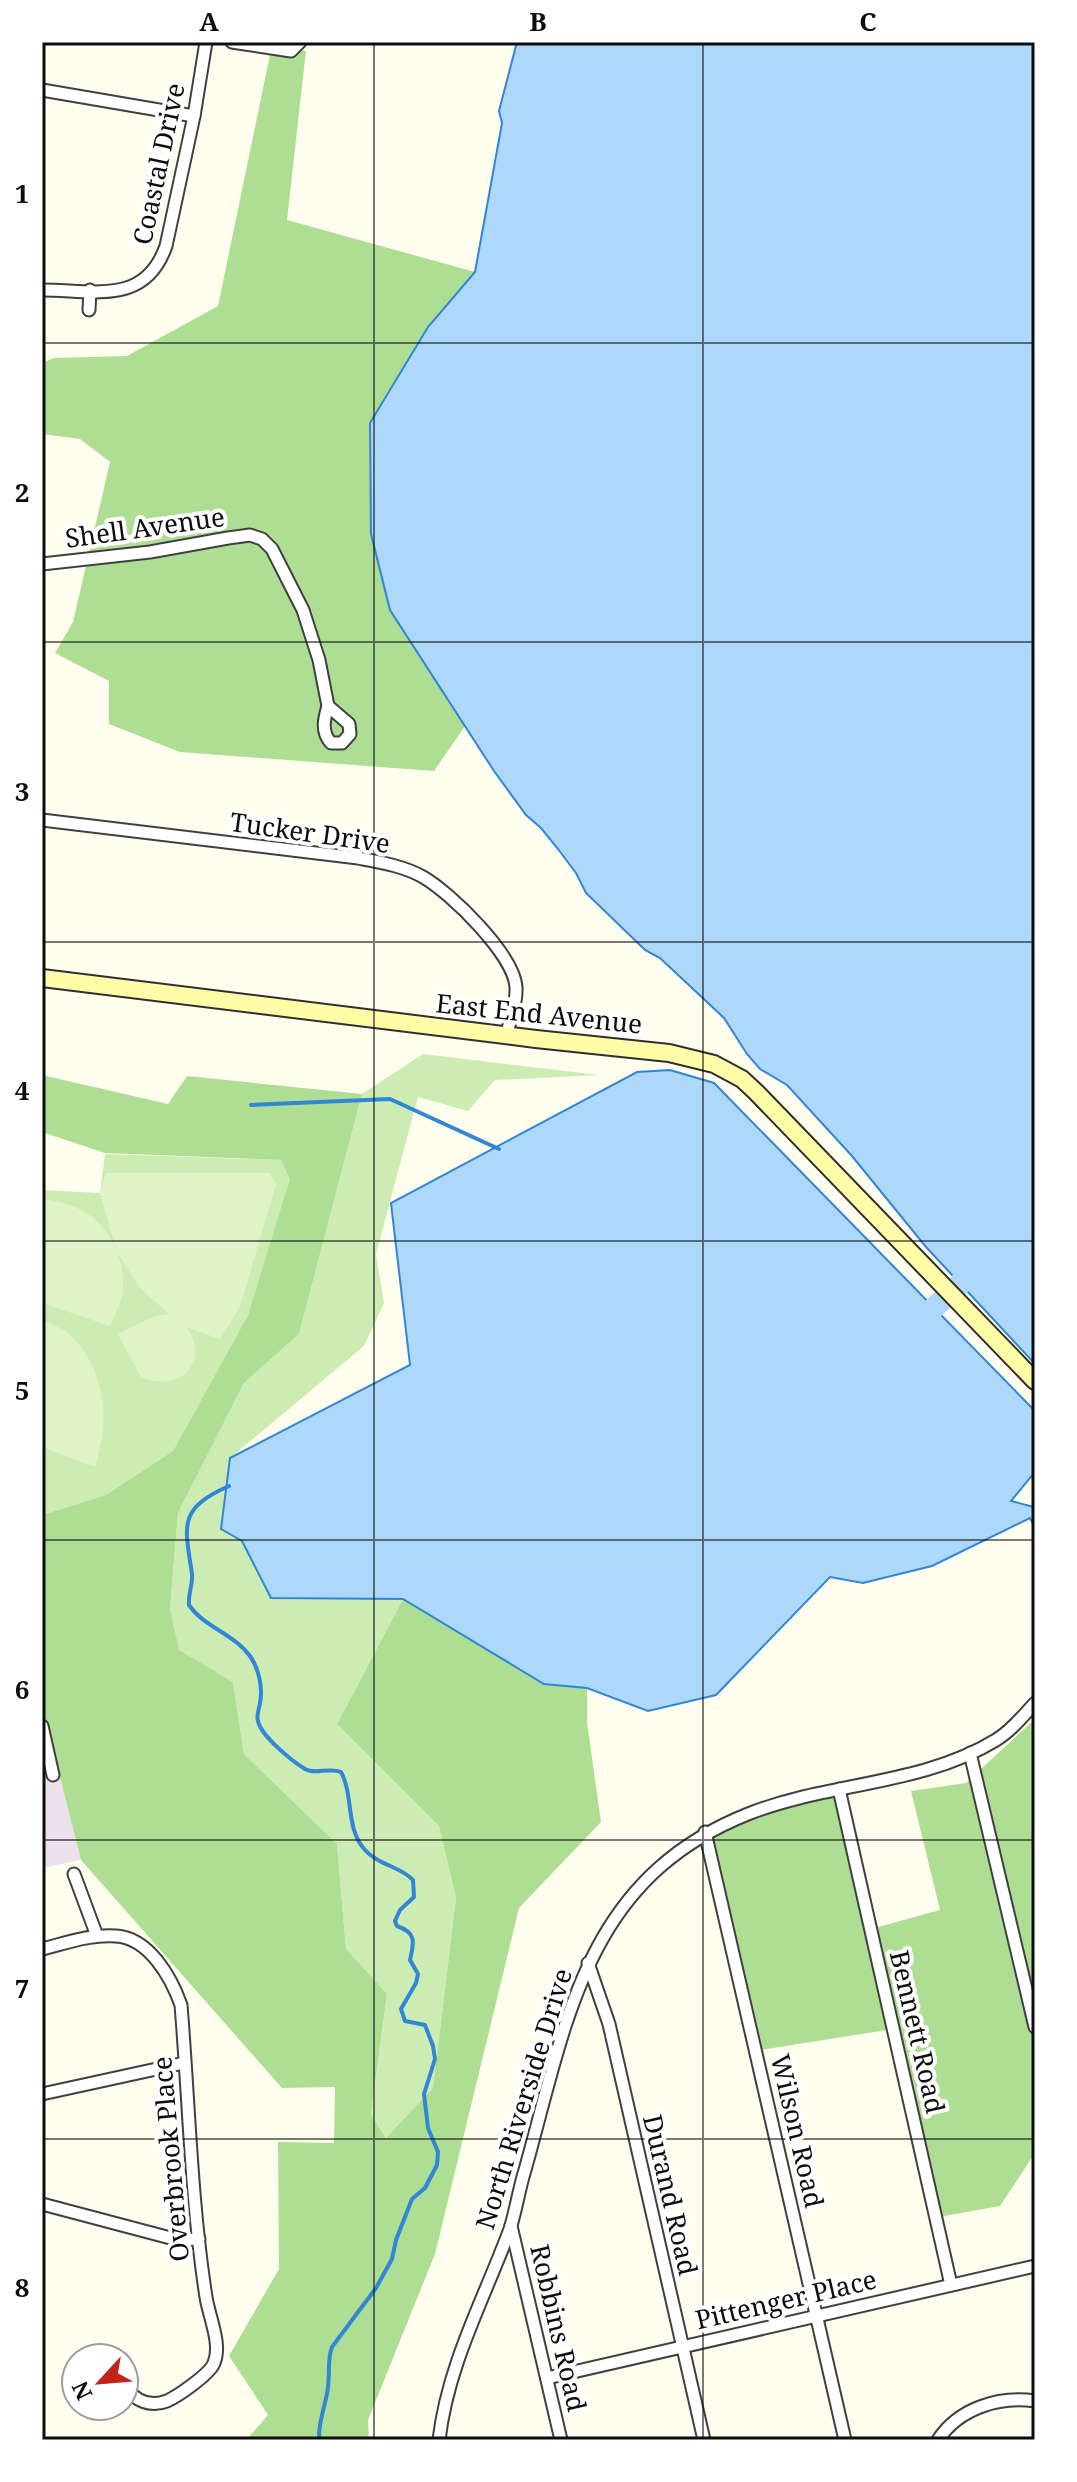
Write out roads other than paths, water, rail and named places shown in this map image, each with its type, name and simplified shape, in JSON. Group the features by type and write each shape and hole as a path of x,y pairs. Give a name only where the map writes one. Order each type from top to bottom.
{"street":[{"name":"Coastal Drive","path":"42,290 128,289 149,276 159,265 166,246 194,116 206,42"},
{"path":"232,42 296,46"},
{"path":"42,90 194,116"},
{"path":"89,310 90,290"},
{"name":"Shell Avenue","path":"42,564 150,552 250,535 262,539 272,549 303,610 319,660 328,706"},
{"name":"Tucker Drive","path":"42,820 358,858 421,875 493,941 509,963 516,994 506,1036"},
{"name":"East End Avenue","path":"42,978 506,1036 669,1053 701,1060 728,1071 756,1092 1035,1381"},
{"name":"North Riverside Drive","path":"439,2440 456,2362 511,2226 565,2027 588,1962 608,1926 641,1884 705,1832 750,1813 952,1762 1003,1735 1035,1703"},
{"path":"42,1726 53,1775"},
{"path":"970,1753 1035,2027"},
{"name":"Bennett Road","path":"839,1789 951,2285"},
{"name":"Wilson Road","path":"705,1832 845,2440"},
{"path":"42,1949 97,1936 74,1874"},
{"name":"Overbrook Place","path":"97,1936 119,1935 151,1955 166,1973 181,2005 199,2239 216,2354 210,2371 166,2401 140,2402"},
{"name":"Durand Road","path":"588,1962 609,2024 704,2440"},
{"path":"42,2094 184,2063"},
{"path":"42,2204 178,2240 199,2239"},
{"name":"Robbins Road","path":"511,2226 561,2440"},
{"name":"Pittenger Place","path":"547,2378 1035,2266"},
{"path":"938,2440 952,2424 991,2402 1013,2399 1035,2401"}],"water":[{"path":"517,42 1035,42 1035,1364 926,1247 852,1156 787,1085 760,1069 724,1018 660,958 645,950 586,893 558,849 526,815 494,771 390,610 371,534 370,423 428,327 475,272 502,123 499,111"},
{"path":"670,1070 714,1083 1035,1411 1035,1472 1011,1501 1034,1507 1035,1528 1030,1518 932,1566 863,1583 830,1577 716,1695 648,1711 587,1688 544,1684 403,1599 271,1598 242,1541 221,1529 230,1458 410,1365 391,1203 637,1072"}],"waterway":[{"path":"251,1105 390,1099 499,1149"},
{"path":"913,1327 960,1284 976,1259"},
{"path":"229,1486 200,1503 188,1521 192,1578 189,1605 195,1613 243,1648 253,1661 261,1685 257,1719 265,1734 305,1769 341,1772 359,1841 370,1855 413,1880 414,1897 400,1910 395,1921 397,1926 411,1935 410,1960 418,1974 401,2009 405,2021 425,2025 435,2059 424,2094 428,2128 438,2152 437,2165 425,2188 412,2199 392,2259 376,2288 332,2347 319,2440"}]}
